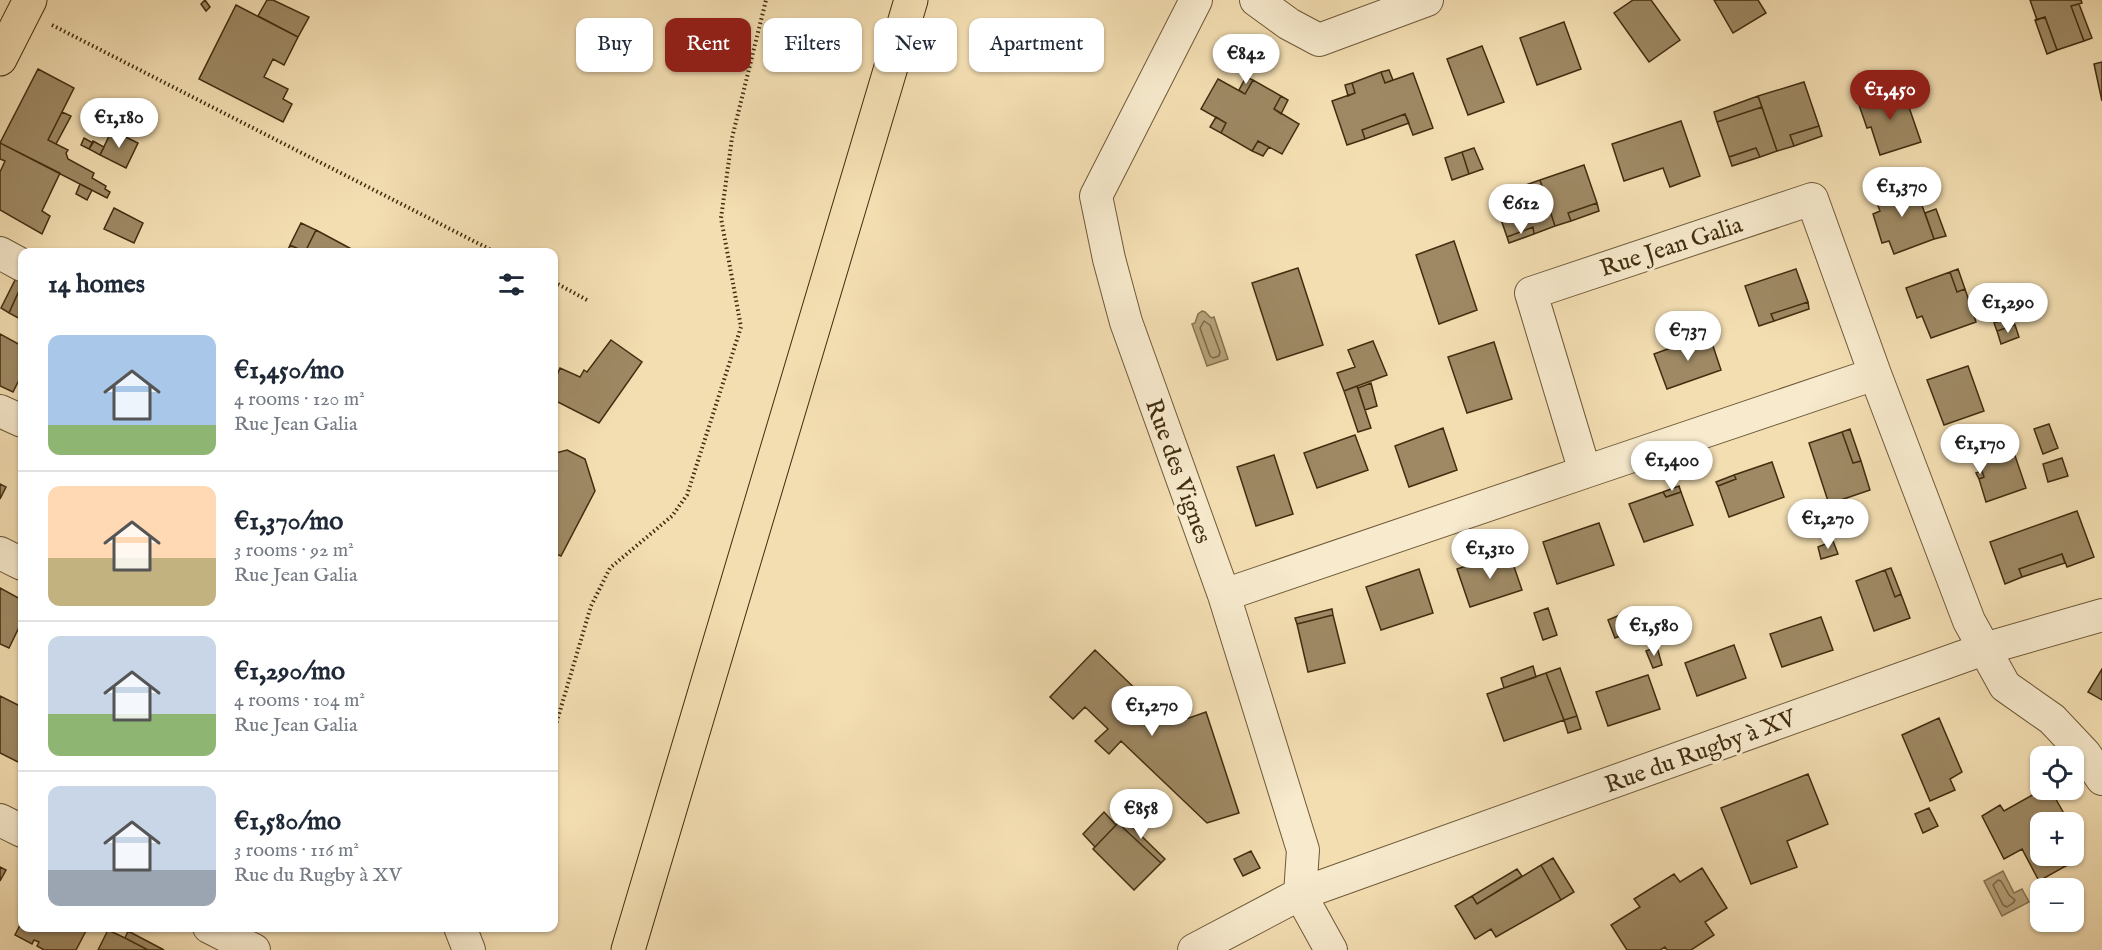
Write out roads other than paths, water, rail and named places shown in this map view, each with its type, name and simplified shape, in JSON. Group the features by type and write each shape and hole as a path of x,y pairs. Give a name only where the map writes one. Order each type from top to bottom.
{"main road":[{"path":"628,950 911,0"},
{"path":"0,58 27,5"}],"street":[{"name":"Rue des Vignes","path":"1196,0 1096,196 1108,259 1126,322 1224,595 1302,850 1300,894"},
{"path":"1256,0 1289,24 1319,40 1427,0"},
{"name":"Rue Jean Galia","path":"1586,472 1532,293 1812,199 1875,374 1969,621 2005,686 2052,719 2085,754 2102,779"},
{"path":"0,253 18,263"},
{"path":"1224,595 1875,374"},
{"path":"0,411 18,419"},
{"path":"0,553 18,562"},
{"name":"Rue du Rugby à XV","path":"1194,950 1300,894 1984,649 2102,615"},
{"path":"0,820 18,829"},
{"path":"1300,894 1331,950"},
{"path":"219,932 254,950"},
{"path":"462,932 469,950"}],"water":[{"path":"1202,311 1211,318 1214,317 1228,359 1207,366 1192,324"},
{"path":"2003,871 2014,893 2022,889 2029,902 2002,916 1984,881"}]}
